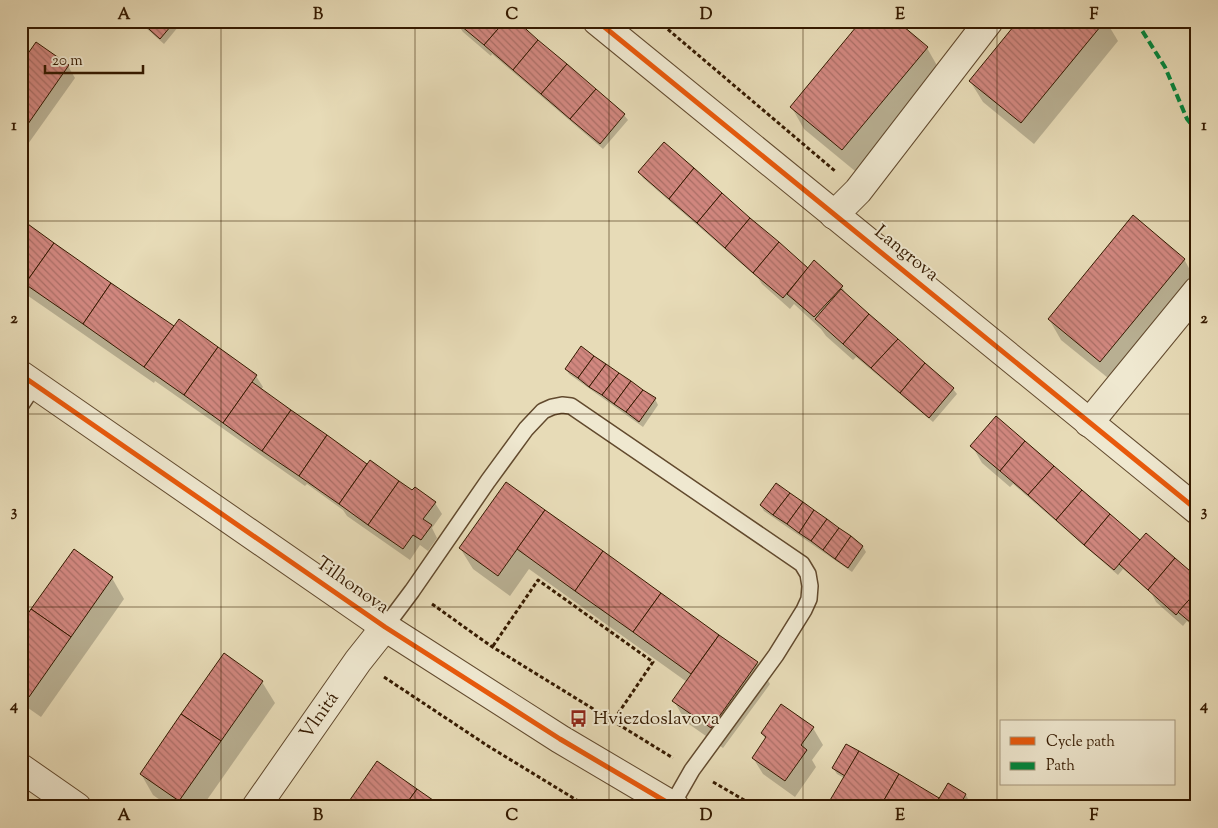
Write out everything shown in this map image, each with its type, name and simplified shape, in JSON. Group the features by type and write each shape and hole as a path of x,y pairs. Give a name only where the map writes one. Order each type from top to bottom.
{"street":[{"name":"Langrova","path":"597,21 1197,510"},
{"path":"834,215 858,191 989,21"},
{"path":"1089,423 1197,291"},
{"name":"Tilhonova","path":"26,388 385,627 560,739 673,806"},
{"name":"Vlnitá","path":"256,807 358,661 385,627"},
{"path":"21,768 77,807"}],"lane":[{"path":"385,627 526,429 543,411 562,405 571,406 802,564 808,574 810,586 809,599 804,610 776,655 692,770 673,806"}],"path":[{"path":"658,21 858,191"},
{"path":"492,646 538,580 653,662 613,721"},
{"path":"429,602 492,646 692,770 756,807"},
{"path":"358,661 488,746 588,807"}],"building":[{"path":"140,21 164,21 171,26 160,39"},
{"path":"164,21 175,21 171,26"},
{"path":"455,21 505,21 484,45"},
{"path":"505,21 517,21 538,40 513,70 484,45"},
{"path":"861,21 897,21 928,47 842,150 790,107"},
{"path":"1018,21 1105,21 1021,123 969,81"},
{"path":"538,40 567,64 541,94 513,70"},
{"path":"36,42 69,65 21,134 21,47 29,52"},
{"path":"567,64 596,89 570,119 541,94"},
{"path":"596,89 625,114 600,144 570,119"},
{"path":"664,142 694,168 669,199 638,172"},
{"path":"694,168 722,193 697,223 669,199"},
{"path":"722,193 750,218 725,248 697,223"},
{"path":"1133,215 1185,259 1100,362 1048,319"},
{"path":"750,218 779,242 753,273 725,248"},
{"path":"21,219 54,243 25,284 21,281"},
{"path":"779,242 808,268 783,298 753,273"},
{"path":"54,243 111,283 83,324 25,284"},
{"path":"814,260 843,286 814,317 787,294"},
{"path":"111,283 174,326 144,367 83,324"},
{"path":"841,289 869,314 843,344 815,319"},
{"path":"869,314 898,339 871,368 843,344"},
{"path":"179,319 218,347 184,395 144,367"},
{"path":"898,339 925,363 900,393 871,368"},
{"path":"581,346 594,356 578,378 565,369"},
{"path":"218,347 257,375 223,423 184,395"},
{"path":"594,356 606,364 589,387 578,378"},
{"path":"925,363 954,388 929,418 900,393"},
{"path":"606,364 619,373 602,395 589,387"},
{"path":"619,373 631,381 614,404 602,395"},
{"path":"631,381 643,390 626,412 614,404"},
{"path":"252,382 291,410 262,451 223,423"},
{"path":"643,390 656,398 639,422 626,412"},
{"path":"291,410 327,435 299,476 262,451"},
{"path":"996,416 1025,441 1000,471 970,446"},
{"path":"327,435 367,464 339,504 299,476"},
{"path":"1025,441 1054,466 1028,495 1000,471"},
{"path":"370,460 399,481 368,525 339,504"},
{"path":"1054,466 1082,490 1056,520 1028,495"},
{"path":"399,481 412,490 415,487 436,502 423,519 432,525 421,540 413,535 403,549 368,525"},
{"path":"506,482 545,510 498,576 459,548"},
{"path":"776,483 790,493 773,515 760,505"},
{"path":"1082,490 1110,514 1084,545 1056,520"},
{"path":"790,493 803,502 787,524 773,515"},
{"path":"803,502 814,510 799,533 787,524"},
{"path":"545,510 603,551 575,591 517,549"},
{"path":"814,510 827,519 811,541 799,533"},
{"path":"1110,514 1140,540 1114,570 1084,545"},
{"path":"827,519 839,528 823,550 811,541"},
{"path":"839,528 851,536 835,559 823,550"},
{"path":"1146,533 1175,558 1148,590 1119,564"},
{"path":"851,536 863,546 848,568 835,559"},
{"path":"74,549 113,577 71,637 31,609"},
{"path":"603,551 661,593 633,632 575,591"},
{"path":"1175,558 1197,577 1197,591 1176,615 1148,590"},
{"path":"1197,591 1197,628 1178,612"},
{"path":"661,593 719,635 691,674 633,632"},
{"path":"31,609 71,637 29,697 21,692 21,624"},
{"path":"719,635 758,662 711,728 672,701"},
{"path":"224,653 263,681 221,741 181,714"},
{"path":"781,704 814,727 801,745 807,750 785,781 752,758 766,737 761,733"},
{"path":"181,714 221,741 179,801 140,774"},
{"path":"846,744 859,751 845,776 832,768"},
{"path":"859,751 899,774 880,807 826,807"},
{"path":"377,761 417,789 404,807 345,807"},
{"path":"899,774 939,798 934,807 880,807"},
{"path":"948,783 966,794 959,807 934,807"},
{"path":"417,789 443,807 404,807"}],"marked path":[{"path":"1136,21 1165,67 1187,119 1197,131"}],"cycle path":[{"path":"597,21 1197,510"},
{"path":"21,375 385,627 560,739 675,807"}],"place":[{"name":"Hviezdoslavova","path":"579,719"}]}
